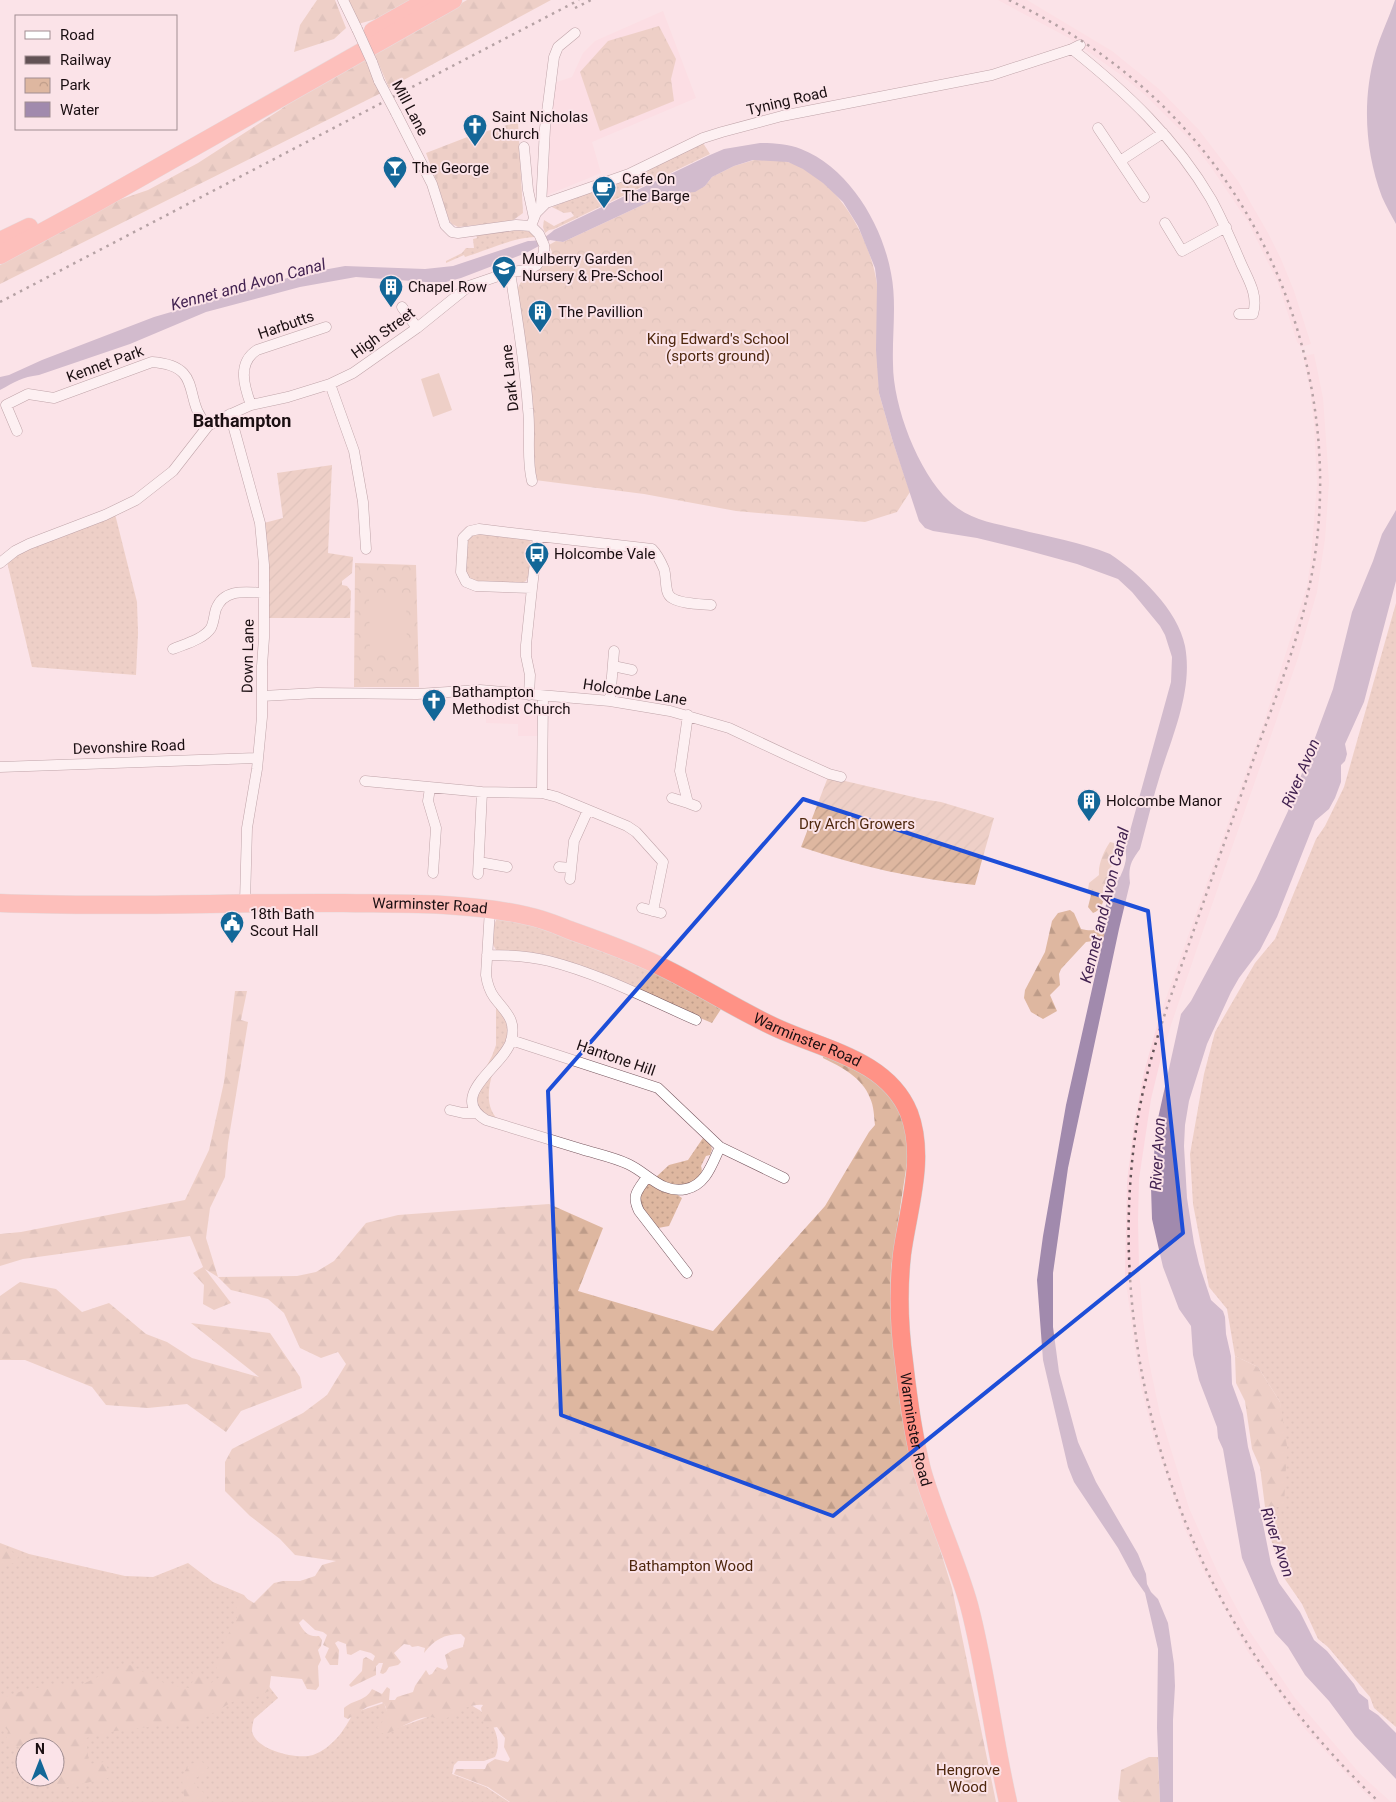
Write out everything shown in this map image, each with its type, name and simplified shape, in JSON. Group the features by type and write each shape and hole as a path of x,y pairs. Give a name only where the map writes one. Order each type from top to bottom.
{"highway":[{"path":"0,241 55,213 428,0"},
{"path":"0,255 84,210 453,0"},
{"name":"Warminster Road","path":"0,903 49,905 245,902 383,904 490,909 532,917 589,937 663,968 778,1029 851,1058 868,1067 884,1079 901,1096 910,1118 916,1150 915,1172 902,1254 899,1289 899,1318 904,1366 922,1470 962,1582 971,1615 1008,1802"}],"street":[{"name":"Mill Lane","path":"343,0 379,81 432,184 448,230 458,232 516,225 534,225"},
{"path":"534,225 541,206 545,128 554,57 558,46 575,33"},
{"name":"Tyning Road","path":"541,206 552,200 628,174 704,138 722,132 782,116 992,75 1076,47 1141,108 1191,167 1211,199 1252,284 1255,307 1253,314 1240,314"},
{"path":"1098,128 1144,197"},
{"path":"1120,161 1163,133"},
{"path":"524,147 528,190 534,225"},
{"path":"1165,223 1182,251 1226,227"},
{"name":"High Street","path":"208,426 251,405 288,397 330,384 353,373 417,328 469,286 537,265 542,258 544,245 534,225"},
{"name":"Dark Lane","path":"510,272 523,348 529,411 529,470 532,481"},
{"path":"402,307 417,328"},
{"name":"Harbutts","path":"251,405 245,389 244,375 246,361 251,354 257,350 326,327"},
{"name":"Kennet Park","path":"17,432 6,405 28,394 54,398 152,362 168,363 183,372 190,384 195,406 201,419 208,426"},
{"path":"330,384 354,451 363,502 366,549"},
{"name":"Down Lane","path":"230,414 260,523 264,565 262,717 258,758 247,828 245,902"},
{"path":"0,563 15,551 28,544 105,515 136,500 173,470 208,426"},
{"path":"532,588 476,586 466,582 461,572 463,538 470,531 479,529 652,549 657,554 664,570 668,594 671,598 711,605"},
{"path":"529,695 530,675 526,645 538,536"},
{"path":"173,649 201,637 210,628 217,606 225,596 236,592 264,593"},
{"path":"610,701 614,651"},
{"path":"613,666 632,670"},
{"name":"Holcombe Lane","path":"262,696 317,693 417,694 468,690 610,701 688,715 741,732 791,758 841,777"},
{"path":"542,793 543,696"},
{"path":"672,798 692,804 680,771 688,715"},
{"name":"Devonshire Road","path":"0,767 258,758"},
{"path":"365,781 376,787 542,793 557,797 636,832 663,862 657,912 642,908"},
{"path":"430,788 428,801 436,828 431,848 433,873"},
{"path":"478,874 482,792"},
{"path":"570,879 574,841 588,810"},
{"path":"479,862 507,867"},
{"path":"559,867 571,868"},
{"path":"490,909 486,974 493,996 512,1022 511,1040 508,1051 475,1089 472,1099 476,1113 486,1120 628,1164 657,1184 673,1189 688,1189 698,1185 704,1179 720,1147"},
{"path":"488,955 519,956 550,961 597,976 696,1020"},
{"name":"Hantone Hill","path":"511,1040 658,1088 720,1147 784,1178"},
{"path":"450,1110 476,1113"},
{"path":"647,1177 636,1193 636,1204 639,1211 687,1273"}],"highlighted area":[{"path":"803,799 1148,911 1183,1233 833,1516 561,1415 548,1091"}],"shaded area":[{"path":"998,0 1027,0 1112,51 1159,89 1199,130 1238,181 1268,233 1294,291 1311,344 1301,347 1297,342 1278,283 1248,222 1211,167 1189,139 1144,94 1121,75 1069,38"},
{"path":"663,11 696,98 592,142 601,173 545,196 554,83 572,77 583,53 595,41"},
{"path":"1314,354 1323,398 1329,482 1325,539 1317,592 1298,658 1205,925 1160,1062 1151,1099 1139,1179 1139,1268 1143,1320 1149,1362 1160,1414 1189,1508 1218,1573 1246,1626 1295,1698 1361,1775 1391,1802 1374,1802 1306,1730 1248,1652 1201,1566 1184,1527 1154,1439 1141,1387 1125,1275 1127,1182 1134,1125 1144,1072 1160,1015 1265,719 1307,586 1317,484 1314,424 1303,356"},
{"path":"486,704 539,705 539,736 518,736 518,724 486,723"}],"green space":[{"path":"317,0 335,0 346,28 334,39 294,52 300,25"},
{"path":"345,0 410,0 376,19 358,24"},
{"path":"467,0 551,0 389,88 374,53"},
{"path":"659,26 676,59 671,79 674,101 600,131 580,72 608,41"},
{"path":"363,56 381,93 0,284 0,265 110,203 148,190 198,163 280,110 322,79"},
{"path":"518,122 523,213 512,221 458,227 452,224 426,153 470,136"},
{"path":"703,143 710,154 545,233 543,227 544,220 554,226 574,216 571,212 564,213 552,207 650,169"},
{"name":"King Edward's School (sports ground)","path":"754,160 788,162 806,170 822,181 848,211 867,247 877,284 879,393 910,492 897,512 865,522 736,511 644,494 535,480 515,293 521,282 548,262 552,252 549,245 556,241 563,242 664,195 681,195 705,186 712,177 734,166"},
{"path":"522,230 530,232 536,237 510,241 465,257 464,255 446,263 446,261 462,253 466,248 474,248 473,239 477,238 476,235"},
{"path":"439,373 452,410 433,417 421,379"},
{"path":"332,465 328,553 353,557 352,573 342,581 342,585 347,586 351,591 350,618 268,618 269,580 264,523 283,518 277,473"},
{"path":"115,514 137,602 136,675 32,667 7,562 22,551"},
{"path":"479,532 527,539 531,542 529,575 526,581 520,584 477,582 468,579 464,571 467,539 471,533"},
{"path":"355,563 416,565 419,687 354,687"},
{"path":"406,597 407,651 370,652 369,598"},
{"path":"1396,603 1396,1727 1374,1708 1370,1697 1328,1647 1318,1639 1302,1604 1282,1575 1272,1543 1265,1507 1284,1506 1280,1402 1258,1367 1235,1356 1227,1309 1209,1287 1193,1204 1190,1154 1204,1074 1215,1032 1255,963 1275,939 1316,839 1325,826 1344,787"},
{"name":"Dry Arch Growers","path":"828,777 941,802 994,818 975,885 887,871 801,847"},
{"path":"1110,842 1114,843 1112,866 1108,870 1108,880 1103,887 1104,899 1102,906 1093,913 1088,907 1091,895 1088,890 1089,883 1099,875 1099,866"},
{"path":"1070,910 1074,913 1081,929 1094,930 1104,923 1105,931 1101,948 1093,941 1086,942 1061,969 1059,974 1060,985 1050,995 1057,1011 1043,1019 1031,1012 1024,998 1025,990 1045,952 1052,921 1058,913"},
{"path":"505,916 604,948 723,1006 712,1023 596,974 498,952 493,945 493,931 497,918"},
{"path":"235,991 247,991 241,1020 248,1022 228,1143 225,1177 210,1208 206,1238 218,1277 205,1269 231,1303 214,1310 203,1304 204,1285 193,1273 203,1267 190,1236 23,1259 0,1266 0,1234 21,1232 185,1200 209,1150 224,1082"},
{"path":"496,1005 503,1016 509,1033 504,1048 484,1071 496,1045"},
{"name":"Bathampton Wood","path":"823,1055 861,1070 878,1082 897,1103 906,1133 908,1156 891,1268 890,1304 916,1472 952,1588 996,1802 510,1802 488,1787 454,1774 456,1769 485,1769 487,1764 495,1759 508,1762 510,1759 504,1747 505,1738 497,1727 491,1728 484,1725 481,1708 483,1705 458,1709 455,1714 441,1721 428,1717 420,1718 385,1734 379,1732 377,1727 384,1719 386,1712 385,1705 382,1702 367,1707 348,1719 344,1717 344,1708 366,1696 372,1689 382,1694 387,1687 390,1689 389,1700 395,1700 397,1697 413,1692 426,1670 429,1675 437,1667 445,1670 448,1667 445,1655 463,1647 465,1638 461,1634 449,1635 440,1639 424,1653 425,1648 404,1644 394,1653 401,1662 398,1665 389,1667 383,1674 380,1673 383,1663 379,1663 376,1666 376,1675 351,1687 349,1685 362,1671 363,1659 366,1657 373,1661 375,1656 360,1650 351,1655 347,1654 346,1644 338,1641 335,1643 339,1650 338,1665 330,1665 325,1657 329,1648 323,1645 327,1635 315,1630 303,1619 299,1623 305,1631 309,1635 319,1636 322,1640 318,1650 321,1660 318,1666 319,1686 316,1690 307,1689 302,1679 271,1676 269,1691 250,1700 239,1698 191,1726 173,1724 115,1731 86,1738 89,1764 104,1762 112,1777 55,1790 55,1787 65,1787 65,1737 15,1737 15,1746 5,1743 8,1731 0,1722 0,1699 22,1691 52,1685 83,1684 106,1673 130,1665 168,1685 189,1688 194,1679 192,1671 211,1683 220,1677 216,1666 226,1638 237,1619 236,1599 244,1597 254,1603 274,1583 300,1581 315,1576 322,1565 336,1561 295,1555 280,1539 250,1516 225,1491 225,1462 232,1449 303,1413 327,1395 346,1364 338,1352 321,1358 300,1348 284,1313 268,1299 231,1290 218,1277 297,1276 316,1272 334,1261 366,1223 398,1215 549,1204 603,1228 578,1291 713,1331 825,1206 875,1125 871,1101 862,1084 837,1065 823,1058"},
{"path":"492,1075 489,1088 490,1107 502,1123 485,1115 477,1106 477,1096 485,1082"},
{"path":"703,1138 710,1144 712,1149 710,1155 706,1156 701,1166 702,1171 698,1178 684,1185 674,1186 655,1178 669,1165 688,1160"},
{"path":"648,1183 662,1191 682,1198 669,1226 658,1228 641,1207 639,1194"},
{"path":"20,1282 56,1289 82,1312 109,1303 146,1334 167,1342 192,1358 259,1377 191,1323 270,1333 300,1377 302,1388 241,1411 226,1432 187,1404 148,1408 106,1405 92,1387 25,1360 0,1360 0,1296"},
{"path":"1235,1356 1258,1367 1280,1402 1287,1446 1284,1507 1265,1507 1260,1467 1252,1449 1245,1401 1236,1383"},
{"path":"0,1543 29,1554 125,1576 153,1577 188,1563 213,1582 244,1595 252,1605 260,1675 278,1698 254,1719 252,1731 255,1738 261,1743 278,1752 287,1755 306,1756 320,1752 337,1738 353,1713 384,1703 393,1729 469,1704 487,1717 494,1728 498,1746 497,1752 495,1757 484,1761 458,1761 454,1765 452,1774 486,1787 509,1802 0,1802"},
{"path":"0,1546 18,1555 17,1563 0,1564"},
{"path":"1149,1757 1158,1757 1160,1802 1121,1802 1118,1799 1121,1770"},
{"path":"201,1761 208,1767 204,1774 193,1779 198,1789 206,1794 207,1801 186,1802 182,1782 183,1776 189,1766"}],"water":[{"path":"1395,0 1396,224 1382,197 1376,180 1367,126 1368,89 1375,54"},
{"path":"760,143 791,146 818,158 848,184 861,200 871,217 887,254 893,284 893,364 897,399 909,437 927,473 938,489 949,501 973,517 990,523 1076,543 1110,554 1145,582 1166,606 1181,632 1185,646 1186,678 1181,710 1155,791 1140,849 1130,868 1130,883 1068,1168 1053,1273 1053,1327 1059,1372 1078,1442 1096,1482 1138,1554 1146,1574 1147,1584 1151,1592 1158,1599 1168,1623 1175,1686 1173,1802 1160,1802 1157,1728 1158,1649 1145,1593 1133,1576 1118,1548 1074,1482 1068,1467 1043,1360 1037,1280 1066,1105 1105,931 1103,915 1114,878 1120,877 1123,871 1126,856 1125,849 1171,682 1172,657 1160,626 1132,592 1118,579 1077,564 1022,549 977,538 933,531 925,528 919,521 879,393 876,350 877,284 875,268 858,226 843,202 823,183 803,169 788,162 753,160 734,166 712,177 705,186 695,192 664,195 563,242 550,240 526,253 461,278 446,282 426,282 356,277 300,287 206,312 130,344 14,382 0,390 0,377 9,375 42,360 154,317 301,274 345,266 425,269 453,266 528,241 539,240 554,230 710,155 724,149"},
{"name":"River Avon","path":"1396,510 1396,581 1364,702 1345,744 1347,754 1345,761 1341,765 1341,782 1329,809 1315,821 1277,917 1260,950 1231,992 1207,1044 1189,1101 1184,1146 1187,1198 1194,1243 1211,1300 1223,1311 1225,1317 1226,1334 1231,1356 1232,1384 1243,1414 1271,1564 1279,1583 1300,1612 1314,1640 1327,1651 1359,1693 1368,1700 1369,1709 1396,1733 1396,1779 1355,1736 1329,1701 1305,1675 1288,1647 1275,1633 1242,1558 1223,1449 1218,1438 1217,1427 1199,1380 1193,1355 1191,1326 1179,1309 1163,1267 1152,1219 1151,1187 1157,1123 1181,1014 1191,1001 1256,880 1288,811 1333,689 1352,612 1382,534"}],"railway":[{"path":"0,302 579,0"},
{"path":"575,8 591,0"},
{"path":"1009,0 1085,43 1120,68 1182,126 1209,158 1257,232 1277,274 1294,318 1306,364 1315,410 1319,457 1320,504 1316,551 1307,597 1290,656 1173,989 1145,1082 1136,1130 1129,1199 1130,1269 1136,1339 1149,1408 1168,1476 1193,1541 1224,1604 1273,1682 1316,1736 1379,1802"}],"place":[{"name":"Saint Nicholas Church","path":"475,147"},
{"name":"The George","path":"395,189"},
{"name":"Cafe On The Barge","path":"604,209"},
{"name":"Mulberry Garden Nursery & Pre-School","path":"504,289"},
{"name":"Chapel Row","path":"391,308"},
{"name":"The Pavillion","path":"540,333"},
{"name":"Holcombe Vale","path":"537,575"},
{"name":"Bathampton Methodist Church","path":"434,722"},
{"name":"Holcombe Manor","path":"1089,822"},
{"name":"18th Bath Scout Hall","path":"232,944"}],"district":[{"name":"Bathampton","path":"242,421"}],"water label":[{"name":"Kennet and Avon Canal","path":"248,284"},
{"name":"Kennet and Avon Canal","path":"1104,905"}],"park label":[{"name":"Hengrove Wood","path":"968,1778"}]}
